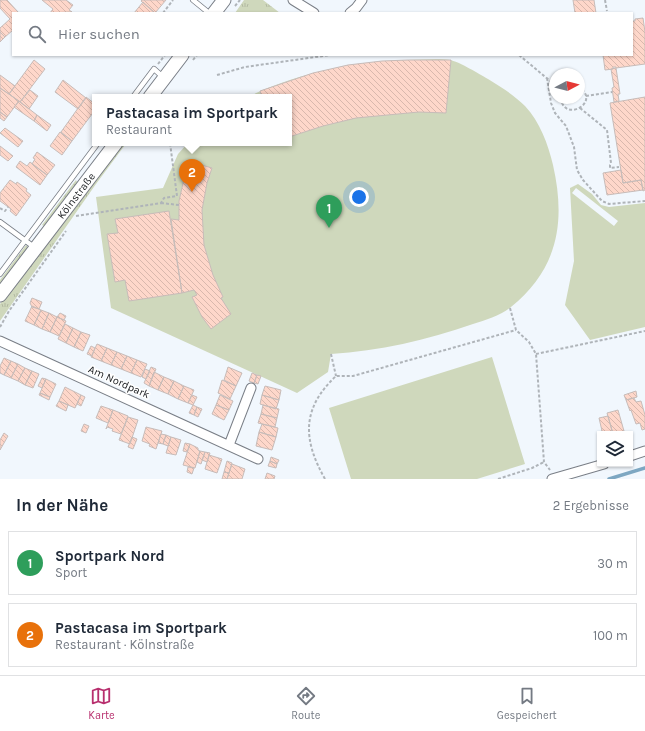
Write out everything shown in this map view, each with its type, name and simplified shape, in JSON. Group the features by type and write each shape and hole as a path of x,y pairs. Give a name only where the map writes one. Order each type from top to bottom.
{"main road":[{"path":"215,12 224,0"},
{"path":"152,94 181,56"},
{"name":"Kölnstraße","path":"0,295 35,242 114,146"}],"street":[{"path":"293,0 312,12"},
{"path":"351,12 362,0"},
{"name":"Am Nordpark","path":"0,341 258,459"},
{"path":"229,445 251,388"},
{"path":"633,455 645,451"},
{"path":"552,479 597,466"}],"lane":[{"path":"193,0 208,12"},
{"path":"135,94 154,69 165,78"},
{"name":"Kölnstraße","path":"0,274 25,241 35,242 76,172 96,146"},
{"path":"76,172 87,180"},
{"path":"0,222 25,241 35,242"}],"path":[{"path":"164,12 173,0"},
{"path":"605,0 607,11"},
{"path":"218,75 245,67 317,56"},
{"path":"523,57 547,78 551,103 555,113 566,126 574,147 577,170 583,180 602,201 609,204 645,201"},
{"path":"563,104 569,110 575,110 580,108 586,100 586,96 612,92"},
{"path":"580,108 607,130 612,163 610,168 619,166"},
{"path":"161,203 164,198 177,196 170,146"},
{"path":"80,210 76,216 161,203 179,205"},
{"path":"0,208 5,211 8,207"},
{"path":"0,327 9,311 67,229"},
{"path":"510,308 516,330 529,342 536,354 544,462 552,472 552,479"},
{"path":"325,479 314,457 309,439 310,415 318,397 336,376 353,376 516,330"},
{"path":"536,354 645,331"},
{"path":"331,354 336,376"},
{"path":"498,479 532,468 544,462"}],"green space":[{"path":"244,0 263,0 279,12 236,12"},
{"path":"434,59 450,60 459,63 503,88 521,102 535,119 543,134 551,157 557,186 559,206 558,225 548,260 539,277 527,292 511,307 488,319 421,340 349,353 331,354 328,372 297,393 111,308 96,197 163,188 178,154 185,146 292,146 292,94 255,94 286,81 326,70 388,61"},
{"path":"120,146 124,146 0,321 0,304"},
{"path":"76,180 78,184 46,225 42,225"},
{"path":"578,184 592,194 601,205 609,207 645,203 645,327 590,340 565,305 574,261 570,188","holes":["576,188 618,221 614,226 572,193"]},
{"path":"26,245 28,248 0,286 0,280"},
{"path":"492,357 525,464 477,479 351,479 329,408"}],"building":[{"path":"0,0 7,0 18,12 12,12 12,31 5,37 0,32 0,28 10,19 0,8"},
{"path":"42,0 66,0 73,5 69,10 72,12 51,12 53,9"},
{"path":"142,0 166,0 156,12 141,1"},
{"path":"573,0 594,0 596,12 575,12"},
{"path":"143,2 154,12 135,12"},
{"path":"643,18 645,32 645,64 616,68 613,67 613,69 605,70 603,56 633,56 633,21 635,21 635,19"},
{"path":"0,32 5,37 0,42"},
{"path":"34,60 45,69 20,102 9,94"},
{"path":"451,60 446,113 419,112 356,118 323,126 292,136 292,94 261,94 260,91 313,73 348,65 382,61"},
{"path":"616,68 620,94 618,94 619,101 614,102 612,88 614,87 611,69"},
{"path":"0,75 15,86 9,94 0,88"},
{"path":"63,80 86,98 78,109 55,92"},
{"path":"0,88 19,101 7,117 0,112"},
{"path":"30,90 38,96 29,109 20,102"},
{"path":"86,97 92,102 92,114 72,141 61,132"},
{"path":"645,97 645,190 643,191 641,180 623,183 610,103"},
{"path":"19,101 37,115 34,121 14,107"},
{"path":"0,112 7,117 4,121 0,118"},
{"path":"37,115 51,125 47,131 34,121"},
{"path":"5,128 23,141 18,147 0,133"},
{"path":"60,132 72,141 62,155 50,146"},
{"path":"0,146 13,156 8,161 0,155"},
{"path":"37,152 55,165 47,175 32,164 35,159 33,158"},
{"path":"20,161 27,166 30,162 47,175 40,185 16,167"},
{"path":"188,161 212,168 207,183 202,210 204,245 213,275 223,297 221,298 231,314 211,329 202,317 192,297 197,295 194,290 182,293 171,219 179,220 179,201"},
{"path":"621,170 623,183 641,180 643,190 607,195 603,173"},
{"path":"10,180 16,184 17,182 27,189 26,191 31,195 16,216 10,211 11,209 0,201 0,193"},
{"path":"169,211 182,293 129,301 125,280 115,282 107,234 118,233 115,219"},
{"path":"32,298 42,302 39,309 32,307 30,303"},
{"path":"32,306 41,310 34,325 25,321"},
{"path":"41,310 49,313 42,329 34,325"},
{"path":"49,313 57,317 50,332 42,329"},
{"path":"60,313 66,316 64,320 57,317"},
{"path":"57,317 66,321 59,336 50,332"},
{"path":"65,324 73,328 66,343 58,339"},
{"path":"73,328 81,332 74,347 66,343"},
{"path":"81,332 90,335 83,351 74,347"},
{"path":"97,344 107,348 101,361 91,357"},
{"path":"91,346 95,348 92,356 87,354"},
{"path":"107,348 117,352 111,365 101,361"},
{"path":"117,352 127,356 121,369 111,365"},
{"path":"127,356 137,360 131,373 121,369"},
{"path":"4,358 11,361 4,375 0,373 0,366"},
{"path":"137,360 147,364 141,377 131,373"},
{"path":"11,361 18,364 11,378 4,375"},
{"path":"18,364 25,368 18,381 11,378"},
{"path":"151,367 156,369 149,386 144,383"},
{"path":"228,367 242,373 236,386 224,380"},
{"path":"25,368 32,371 25,385 18,381"},
{"path":"145,369 150,371 146,379 142,377"},
{"path":"32,371 39,374 33,388 25,385"},
{"path":"154,372 164,377 158,390 149,386"},
{"path":"252,373 257,375 254,383 249,381"},
{"path":"257,375 261,376 258,384 254,383"},
{"path":"164,377 174,381 168,394 158,390"},
{"path":"42,378 46,379 42,388 38,386"},
{"path":"46,379 56,384 50,397 40,393"},
{"path":"222,380 236,386 230,399 218,393"},
{"path":"174,381 184,386 178,399 168,394"},
{"path":"184,386 194,390 188,403 178,399"},
{"path":"265,386 281,390 279,400 262,395"},
{"path":"65,387 81,395 75,408 59,401"},
{"path":"636,391 637,397 626,400 624,395"},
{"path":"40,393 50,397 49,400 39,395"},
{"path":"81,395 85,397 81,406 77,404"},
{"path":"192,395 197,397 193,405 188,403"},
{"path":"220,395 233,401 229,410 216,405"},
{"path":"262,395 279,400 276,409 260,404"},
{"path":"634,398 636,402 641,401 645,415 645,429 642,430 640,423 636,424 626,400"},
{"path":"59,401 68,405 66,411 56,406"},
{"path":"193,405 197,407 194,415 189,413"},
{"path":"216,405 229,410 224,420 212,414"},
{"path":"263,405 279,409 277,418 261,414"},
{"path":"101,406 113,410 108,423 96,418"},
{"path":"197,407 202,409 198,417 194,415"},
{"path":"113,410 128,416 121,434 112,431 113,429 107,427 106,429"},
{"path":"618,410 624,431 612,431 607,413"},
{"path":"261,414 277,418 275,427 258,423"},
{"path":"608,416 612,431 602,431 599,418"},
{"path":"128,417 138,420 130,444 119,440"},
{"path":"84,424 89,426 86,433 81,431"},
{"path":"262,424 278,428 276,437 259,432"},
{"path":"146,427 162,431 156,449 149,446 150,444 142,441"},
{"path":"259,432 276,437 272,450 256,446"},
{"path":"4,433 8,436 0,450 0,440"},
{"path":"161,434 166,435 163,444 158,443"},
{"path":"166,435 171,437 168,446 163,444"},
{"path":"132,437 137,439 133,449 128,447"},
{"path":"171,437 181,440 176,455 166,453"},
{"path":"185,443 190,444 187,452 183,451"},
{"path":"190,444 198,448 200,451 195,468 183,465"},
{"path":"200,451 205,452 201,464 197,462"},
{"path":"205,452 210,453 207,462 202,460"},
{"path":"209,455 222,459 217,473 205,469"},
{"path":"271,457 279,460 277,464 270,461"},
{"path":"227,461 232,463 229,473 224,472"},
{"path":"270,461 277,464 276,468 268,466"},
{"path":"232,464 245,469 242,479 227,479"},
{"path":"188,467 194,468 192,474 187,472"},
{"path":"224,472 229,473 227,479 222,479"},
{"path":"267,473 275,476 274,479 265,479"}],"waterway":[{"path":"609,479 645,468"}],"place":[{"name":"Pastacasa im Sportpark","path":"192,192"},
{"name":"Sportpark Nord","path":"329,228"}]}
